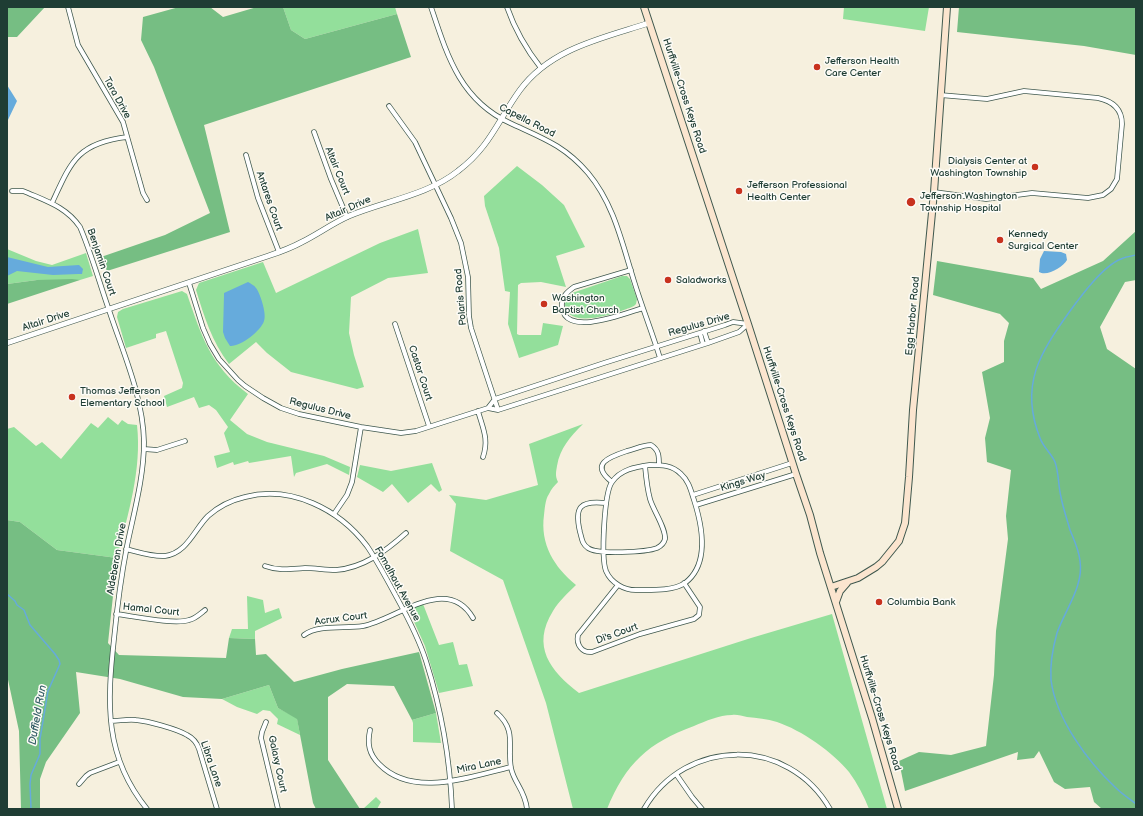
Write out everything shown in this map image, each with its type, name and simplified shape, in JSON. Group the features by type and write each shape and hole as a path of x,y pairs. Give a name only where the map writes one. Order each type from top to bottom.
{"main road":[{"name":"Hurffville-Cross Keys Road","path":"644,7 810,515 898,809"},
{"name":"Egg Harbor Road","path":"831,587 855,579 876,567 887,557 898,541 905,523 913,410 934,192 947,7"},
{"path":"836,604 840,591 846,584 855,579"}],"street":[{"name":"Tara Drive","path":"68,7 78,45 84,58 117,109 123,122 143,193 147,200"},
{"name":"Capella Road","path":"431,7 447,55 457,75 475,98 502,119 544,138 557,146 574,159 588,173 602,193 611,211 642,308 660,358"},
{"path":"507,7 513,25 522,42 541,68"},
{"name":"Altair Drive","path":"7,343 279,252 302,242 347,217 435,185 455,174 474,158 487,143 520,90 541,68 556,56 573,48 649,23"},
{"path":"934,192 986,199 1038,193 1088,198 1098,197 1108,193 1116,182 1122,124 1121,115 1117,108 1107,100 1098,98 1024,91 987,99 940,95"},
{"name":"Polaris Road","path":"389,106 415,142 453,224 463,250 468,277 469,316 471,328 498,410"},
{"name":"Altair Court","path":"314,132 347,217"},
{"path":"52,203 66,173 79,154 91,146 127,137"},
{"name":"Antares Court","path":"246,155 258,198 279,252"},
{"name":"Benjamin Court","path":"12,191 23,191 52,203 72,216 80,227 109,309"},
{"path":"631,270 574,287 564,296 562,301 563,312 571,321 590,322 606,320 642,308"},
{"name":"Regulus Drive","path":"189,283 203,328 210,344 222,362 245,386 272,404 291,412 361,428 401,434 416,431 488,408 498,410 705,344 738,332 748,324"},
{"name":"Aldeberan Drive","path":"109,309 138,397 142,420 144,450 141,478 126,549 116,614 110,680 110,709 112,732 119,762 135,792 147,809"},
{"name":"Regulus Drive","path":"495,399 733,322 748,324"},
{"name":"Castor Court","path":"396,324 429,426"},
{"path":"702,332 705,344"},
{"path":"488,408 495,399"},
{"path":"478,411 486,436 486,447 483,457"},
{"path":"334,514 349,491 352,482 361,428"},
{"path":"144,450 157,450 185,441"},
{"path":"612,482 604,475 602,468 604,462 611,456 644,446 651,446 657,450 659,454 659,465"},
{"name":"Kings Way","path":"693,495 792,463"},
{"path":"606,503 597,502 588,504 581,508 577,518 582,540 590,550 620,552 659,547 663,543 664,532 649,497 645,466"},
{"path":"645,466 669,466 680,473 687,481 693,495 702,534 702,549 696,570 684,583 669,588 637,590 627,589 618,585 606,572 604,552 606,503 608,490 612,482 626,470 645,466"},
{"name":"Kings Way","path":"696,506 796,474"},
{"name":"Fomalhaut Avenue","path":"126,549 159,556 165,556 177,552 186,545 202,522 212,513 226,504 247,496 277,494 300,498 320,506 334,514 354,532 374,557 421,647 430,676 444,737 452,809"},
{"path":"265,566 278,570 306,568 341,569 358,566 374,557 406,533"},
{"name":"Di's Court","path":"618,585 578,635 578,643 584,651 592,652 640,634 694,619 698,615 700,607 684,583"},
{"name":"Acrux Court","path":"304,635 312,630 355,627 369,624 382,620 420,602 434,599 448,599 455,602 466,609 472,618"},
{"name":"Hamal Court","path":"116,614 182,621 192,619 205,610"},
{"path":"497,713 509,729 511,737 511,767 524,795 527,809"},
{"name":"Libra Lane","path":"111,721 142,720 188,735 197,744 199,749 217,809"},
{"name":"Galaxy Court","path":"266,722 261,738 278,809"},
{"name":"Mira Lane","path":"370,730 368,744 376,761 393,774 404,780 419,783 434,783 450,781 511,767"},
{"path":"644,809 656,791 664,783 690,765 714,757 741,754 759,757 785,766 802,776 815,789 830,809"},
{"path":"79,784 90,773 119,762"},
{"path":"676,774 702,809"}],"green space":[{"path":"7,7 45,7 17,37 7,37"},
{"path":"179,7 210,7 223,17 257,7 283,7 291,30 305,39 397,14 411,57 204,125 230,232 107,271 101,257 165,235 210,213 154,67 141,40 143,17"},
{"path":"283,7 395,7 397,14 305,39 291,30"},
{"path":"844,7 929,7 925,31 843,19"},
{"path":"959,7 1136,7 1136,55 1084,46 957,32"},
{"path":"517,166 542,185 564,205 585,247 556,256 566,287 541,282 521,283 518,285 517,334 541,335 543,323 563,326 558,345 519,358 508,324 510,292 505,291 499,248 485,206 484,196"},
{"path":"418,229 428,273 388,278 351,297 349,333 364,387 357,389 291,372 256,342 229,364 223,356 213,338 202,309 196,290 199,283 263,262 276,293 380,243"},
{"path":"1136,231 1136,280 1125,282 1100,327 1107,349 1136,369 1136,809 1102,809 1094,802 1090,787 1065,789 1054,782 1039,751 1034,758 1017,760 1018,752 905,791 899,761 919,752 951,755 986,746 994,675 996,631 1008,539 1006,516 1011,470 987,462 985,438 990,418 982,372 1004,362 1004,341 1009,323 1000,314 933,295 937,261 1033,278 1041,289 1103,261"},
{"path":"7,249 36,261 52,265 86,253 93,276 80,280 37,280 7,284"},
{"path":"622,276 627,276 630,279 637,299 634,306 609,315 587,318 578,318 570,315 566,309 566,300 572,293"},
{"path":"37,280 80,280 7,304 7,284"},
{"path":"182,291 187,294 203,337 216,361 235,383 248,394 230,420 247,434 267,442 324,456 350,467 349,475 327,464 296,473 294,477 291,456 249,463 248,461 234,465 233,462 217,468 214,456 230,452 224,433 228,427 216,410 209,405 199,408 194,397 167,407 164,396 182,388 183,383 166,331 156,334 156,338 126,348 117,317 118,312 123,309"},
{"path":"108,417 118,425 122,420 128,424 137,425 138,459 136,475 117,558 57,550 20,522 7,520 7,429 14,427 36,446 42,442 61,459 91,423 98,428"},
{"path":"583,424 570,438 560,454 556,472 558,482 550,492 545,507 543,526 544,536 550,554 561,571 576,585 558,604 547,624 544,635 544,647 552,667 579,693 751,638 832,614 887,809 869,809 865,799 849,772 842,764 816,742 796,730 777,722 735,715 722,716 708,720 678,733 651,748 640,757 622,779 607,809 573,809 546,703 503,580 450,551 456,504 449,495 486,500 538,485 529,444"},
{"path":"432,463 442,490 439,492 431,484 408,503 392,484 383,492 357,477 360,465 391,471"},
{"path":"7,520 20,522 57,550 117,558 108,643 119,655 226,658 229,638 255,639 256,655 266,654 294,682 342,669 419,652 436,713 412,720 394,686 347,684 328,697 328,760 360,809 316,809 313,803 297,719 278,708 269,685 222,699 183,697 120,679 76,672 80,713 46,762 40,779 40,809 21,809 19,731 7,675"},
{"path":"247,596 263,600 265,613 279,608 282,618 255,631 255,639 229,638 232,629 248,629"},
{"path":"423,604 439,645 453,642 459,665 467,664 473,686 439,693 425,646 411,615 413,608"},
{"path":"269,685 278,708 297,718 300,735 277,724 278,719 270,711 263,710 257,714 237,707 222,699"},
{"path":"436,713 441,743 413,742 412,720"},
{"path":"376,797 381,802 377,809 363,809"}],"water":[{"path":"7,85 17,101 7,122"},
{"path":"1044,251 1061,252 1066,254 1067,260 1062,266 1050,272 1039,272 1040,259"},
{"path":"7,257 48,267 79,265 83,269 82,274 53,275 17,271 7,276"},
{"path":"248,282 258,291 263,304 265,318 259,329 250,338 234,346 230,346 223,332 224,293"}],"waterway":[{"path":"1136,255 1121,259 1107,268 1080,298 1059,326 1050,341 1036,370 1032,386 1034,419 1040,438 1055,462 1063,505 1080,561 1077,589 1060,624 1053,650 1051,680 1054,695 1066,724 1084,753 1118,790 1136,804"},
{"name":"Duffield Run","path":"7,594 24,610 30,625 55,654 60,664 48,691 40,739 40,754 31,775 31,809"}],"place":[{"name":"Jefferson Health Care Center","path":"817,67"},
{"name":"Dialysis Center at Washington Township","path":"1035,167"},
{"name":"Jefferson Professional Health Center","path":"739,191"},
{"name":"Jefferson Washington Township Hospital","path":"911,202"},
{"name":"Kennedy Surgical Center","path":"1000,240"},
{"name":"Saladworks","path":"668,280"},
{"name":"Washington Baptist Church","path":"544,304"},
{"name":"Thomas Jefferson Elementary School","path":"72,397"},
{"name":"Columbia Bank","path":"879,602"}]}
